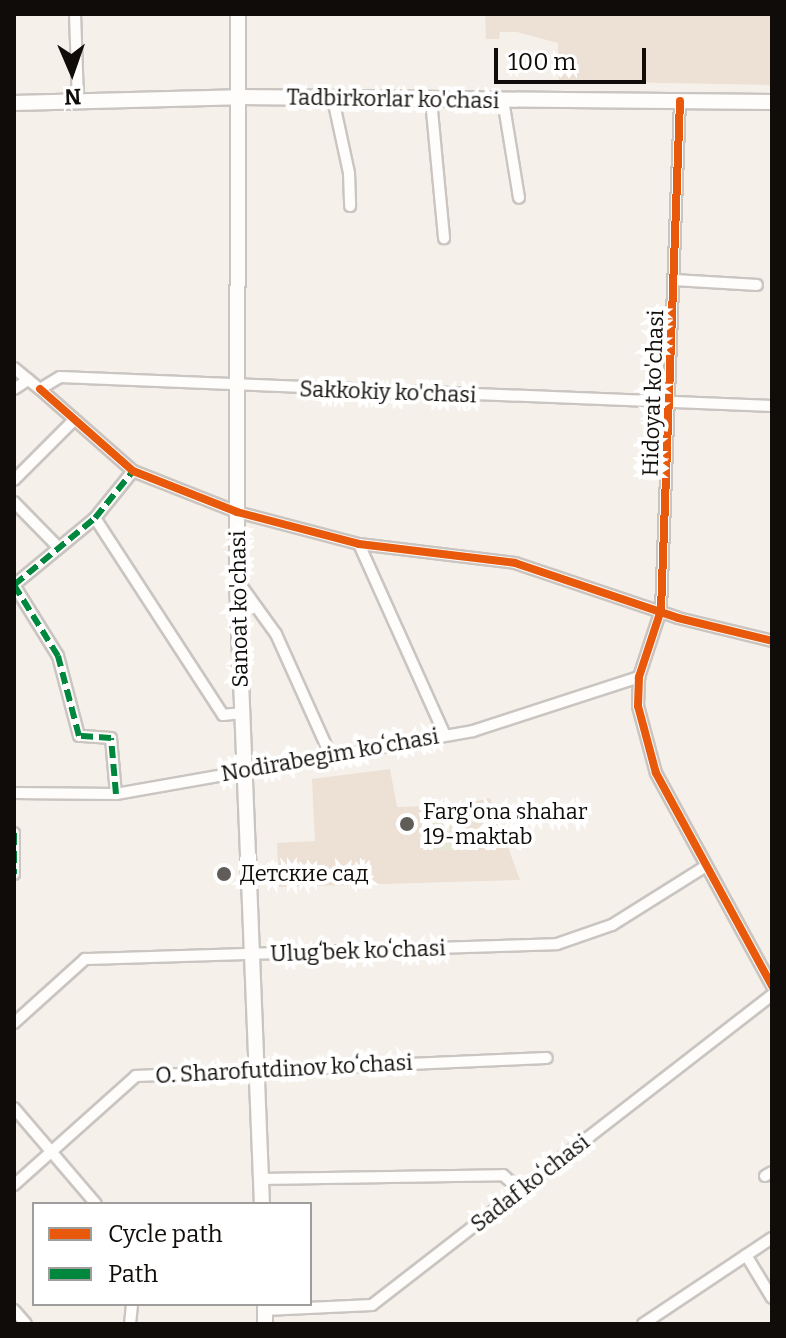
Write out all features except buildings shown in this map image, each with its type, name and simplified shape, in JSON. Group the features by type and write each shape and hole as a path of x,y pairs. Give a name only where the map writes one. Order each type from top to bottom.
{"main road":[{"name":"Sanoat ko'chasi","path":"238,14 237,580 262,1202"},
{"name":"Tadbirkorlar ko'chasi","path":"14,103 238,97 772,102"}],"street":[{"path":"75,14 78,101"},
{"path":"333,99 349,173 350,206"},
{"path":"431,100 444,238"},
{"path":"503,100 519,198"},
{"name":"Hidoyat ko'chasi","path":"680,101 672,403 661,610 639,677 638,706 656,773 772,986"},
{"path":"675,280 757,285"},
{"path":"14,368 133,471 237,512 359,544 515,563 661,610 772,641"},
{"name":"Sakkokiy ko'chasi","path":"40,389 60,377 772,406"},
{"path":"14,389 28,380"},
{"path":"14,480 74,420"},
{"path":"116,794 111,738 79,736 58,656 14,591 14,585 95,518 133,471"},
{"path":"14,502 59,548"},
{"path":"95,518 223,715 242,713"},
{"path":"359,544 445,735"},
{"path":"237,580 276,634 330,754"},
{"name":"Nodirabegim koʻchasi","path":"14,793 116,794 445,735 520,719 639,677"},
{"path":"14,833 14,874"},
{"name":"Ulugʻbek koʻchasi","path":"14,1023 85,959 557,944 612,925 706,866"},
{"name":"Sadaf koʻchasi","path":"265,1313 372,1305 772,995"},
{"name":"O. Sharofutdinov koʻchasi","path":"14,1185 136,1076 547,1058"},
{"path":"14,1108 94,1202"},
{"path":"261,1179 503,1175 521,1191"},
{"path":"643,1324 772,1238"},
{"path":"746,1255 772,1298"},
{"path":"14,1310 26,1324"}],"shaded area":[{"path":"485,14 772,14 772,85 559,81 558,43 517,32 500,32 499,39 486,39"},
{"name":"Farg'ona shahar 19-maktab","path":"390,769 397,807 459,805 490,798 520,880 279,887 277,843 315,841 312,779"}],"green space":[{"path":"465,807 466,827 422,829 421,809"},
{"path":"423,831 460,831 460,850 423,850"}],"marked path":[{"path":"116,794 111,738 79,736 58,656 14,585 95,518 133,471"},
{"path":"14,833 14,874"}],"cycle path":[{"path":"680,101 661,610 639,677 638,706 656,773 772,986"},
{"path":"40,389 133,471 237,512 359,544 515,563 678,618 772,641"}],"place":[{"name":"Farg'ona shahar 19-maktab","path":"407,824"},
{"name":"Детские сад","path":"224,874"}]}
